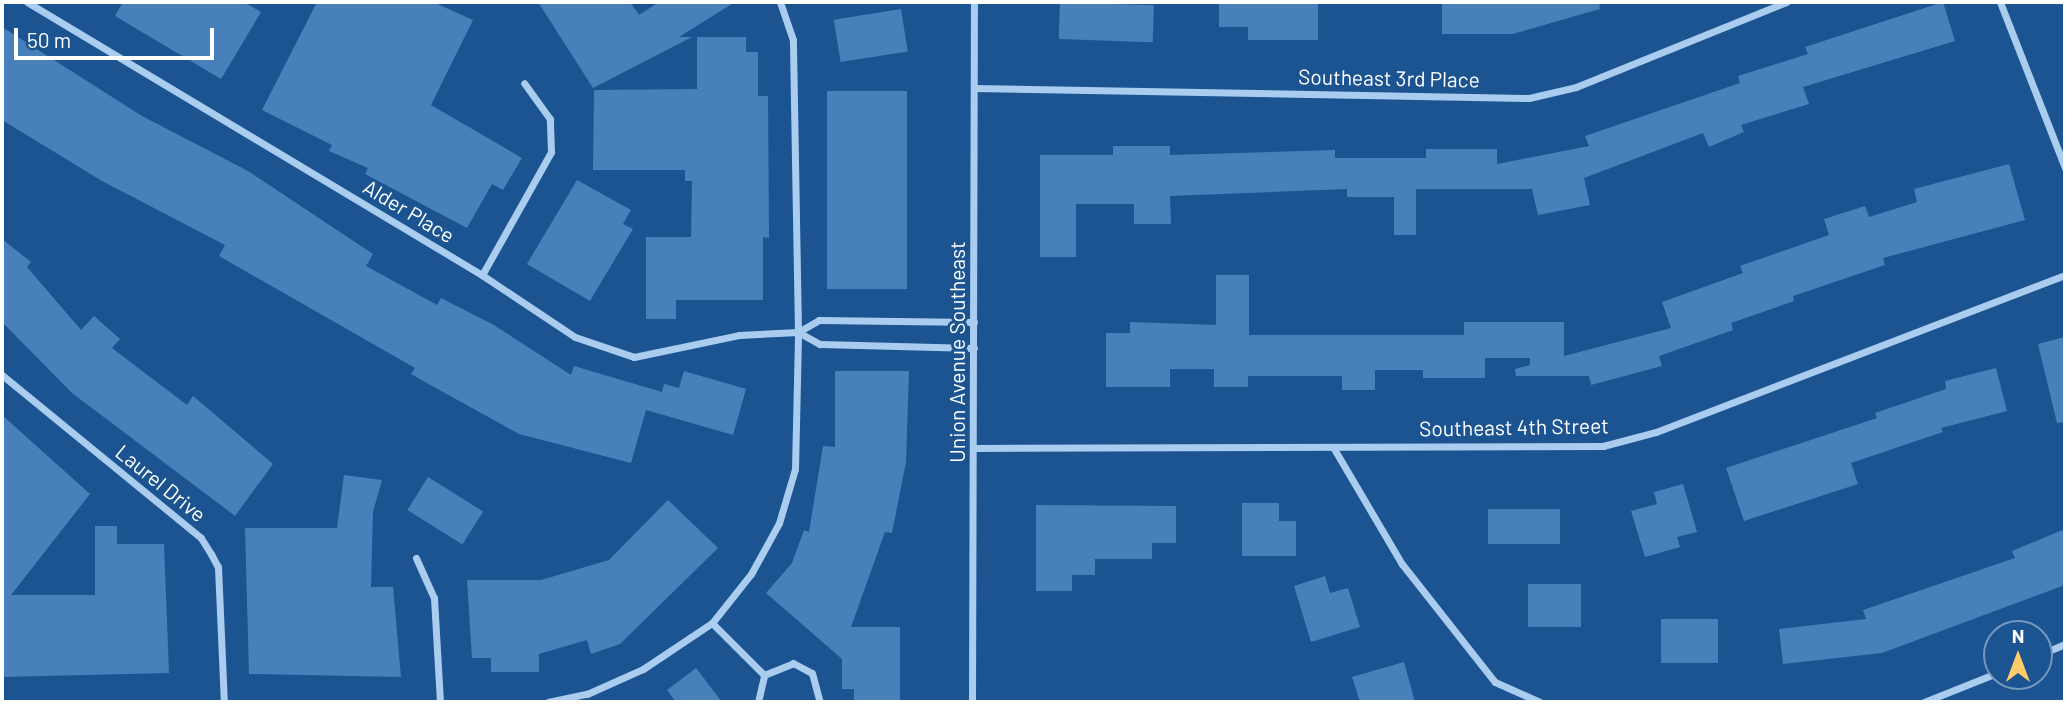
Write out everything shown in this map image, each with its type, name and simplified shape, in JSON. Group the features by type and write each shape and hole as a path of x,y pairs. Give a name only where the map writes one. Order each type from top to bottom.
{"street":[{"name":"Alder Place","path":"27,2 482,275 575,337 634,357 739,335 798,332"},
{"path":"548,702 587,695 643,669 712,622 751,574 779,523 792,480 798,332 793,40 780,2"},
{"name":"Union Avenue Southeast","path":"972,702 975,449 974,2"},
{"name":"Southeast 3rd Place","path":"974,88 1530,98 1576,87 1787,2"},
{"path":"2000,2 2065,168"},
{"path":"482,275 551,152 550,119 524,83"},
{"name":"Southeast 4th Street","path":"975,449 1603,446 1656,432 2065,275"},
{"path":"798,332 819,320 974,322"},
{"path":"798,332 820,344 974,348"},
{"name":"Laurel Drive","path":"2,375 201,538 218,568 224,702"},
{"path":"1334,447 1402,564 1495,682 1540,702"},
{"path":"416,558 434,598 440,702"},
{"path":"712,622 764,675"},
{"path":"758,702 764,675 783,664 804,667 818,682 820,702"},
{"path":"1924,702 1983,679"}],"building":[{"path":"123,2 244,2 261,12 221,79 115,16"},
{"path":"317,2 433,2 473,20 431,105 522,158 503,190 492,184 467,228 365,174 368,168 329,151 332,145 262,110"},
{"path":"538,2 630,2 639,15 659,2 735,2 679,37 692,37 593,88"},
{"path":"1060,2 1154,5 1153,42 1059,39"},
{"path":"1219,2 1318,2 1318,40 1248,40 1248,27 1219,27"},
{"path":"1442,2 1599,2 1600,9 1513,34 1442,34"},
{"path":"1943,2 1955,41 1803,87 1809,104 1741,125 1744,132 1709,147 1703,133 1584,178 1590,205 1538,215 1532,189 1416,189 1416,235 1394,235 1394,197 1347,197 1347,189 1170,196 1171,224 1134,224 1134,204 1076,204 1076,257 1040,257 1040,155 1113,155 1113,146 1170,146 1170,155 1335,150 1335,158 1426,158 1426,149 1497,149 1497,164 1589,146 1585,136 1740,83 1738,76 1808,54 1805,47"},
{"path":"901,9 908,51 841,62 834,20"},
{"path":"2,27 142,116 248,171 373,254 366,266 437,305 441,298 492,324 571,375 574,366 662,392 664,384 679,388 684,371 746,389 733,435 646,410 631,463 519,434 434,387 411,374 415,368 219,256 225,245 102,181 2,120"},
{"path":"697,37 746,37 746,52 758,52 758,96 768,96 769,238 763,237 763,300 676,300 676,319 646,319 646,237 691,237 692,181 685,181 685,170 593,170 594,90 697,89"},
{"path":"827,91 907,91 907,289 827,289"},
{"path":"2009,164 2025,220 1883,258 1885,265 1793,296 1794,301 1731,323 1733,330 1659,356 1662,366 1591,385 1589,376 1516,376 1515,369 1530,365 1530,358 1485,358 1485,378 1423,378 1423,370 1375,370 1375,390 1342,390 1342,376 1248,376 1248,387 1214,387 1214,369 1170,369 1170,387 1106,387 1106,333 1130,333 1130,322 1216,325 1216,275 1249,275 1249,335 1464,335 1464,322 1564,322 1564,356 1671,328 1662,302 1743,273 1740,266 1829,235 1824,219 1865,206 1869,217 1917,202 1914,189"},
{"path":"577,180 631,210 623,224 633,229 590,301 527,264"},
{"path":"2,239 31,262 27,267 81,330 94,316 120,339 112,348 187,405 193,396 273,464 235,516 72,393 2,322"},
{"path":"2065,337 2065,422 2057,423 2038,344"},
{"path":"1996,368 2007,411 1941,428 1943,432 1851,463 1858,484 1744,521 1726,468 1877,418 1875,413 1946,389 1945,381"},
{"path":"835,371 909,371 906,462 892,533 885,532 851,627 900,627 900,702 854,702 854,689 842,689 842,659 766,593 792,563 804,530 809,532 823,446 835,447"},
{"path":"2,415 90,494 11,595 95,595 95,526 117,526 117,544 164,544 169,673 2,677"},
{"path":"344,475 382,480 373,512 371,587 393,587 401,677 249,674 245,528 337,528"},
{"path":"428,477 483,511 462,545 407,510"},
{"path":"1683,484 1697,532 1677,537 1680,547 1645,557 1631,511 1657,504 1654,492"},
{"path":"668,500 718,548 620,644 591,654 587,640 539,654 539,672 491,672 491,658 472,658 467,580 541,580 609,560"},
{"path":"1242,503 1279,503 1279,521 1296,521 1296,556 1242,556"},
{"path":"1036,505 1176,506 1176,543 1152,543 1152,559 1095,559 1095,575 1072,575 1072,591 1036,591"},
{"path":"1488,509 1560,509 1560,544 1488,544"},
{"path":"2065,529 2065,585 1882,653 1783,664 1779,629 1866,619 1863,610 2015,558 2012,551"},
{"path":"1325,576 1330,593 1348,588 1360,627 1311,642 1294,586"},
{"path":"1528,584 1581,584 1581,627 1528,627"},
{"path":"1661,619 1718,619 1718,663 1661,663"},
{"path":"1404,662 1415,702 1360,702 1352,677"},
{"path":"696,668 722,702 676,702 667,690"}]}
